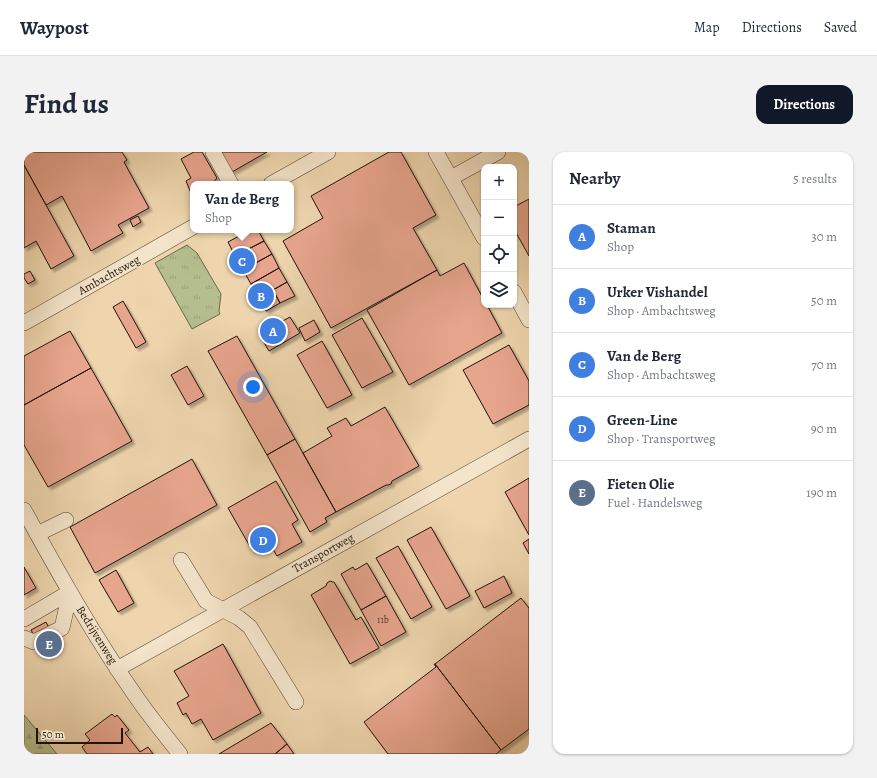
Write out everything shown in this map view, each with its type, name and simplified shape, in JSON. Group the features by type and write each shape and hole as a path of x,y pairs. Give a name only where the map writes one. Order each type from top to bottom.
{"street":[{"path":"213,152 229,181"},
{"path":"276,181 328,152"},
{"path":"436,152 483,236"},
{"path":"451,178 498,152"},
{"name":"Ambachtsweg","path":"24,323 190,230"},
{"path":"517,298 529,320"},
{"name":"Transportweg","path":"117,669 529,439"},
{"name":"Bedrijvenweg","path":"24,510 70,592 117,669 137,698 180,754"},
{"path":"37,534 66,520"},
{"path":"181,560 206,601 239,618 250,627 296,702"},
{"path":"24,638 34,642 62,628 70,592"},
{"path":"24,619 70,592"}],"green space":[{"path":"187,245 197,253 221,294 220,314 192,329 155,263"},
{"path":"24,715 57,754 27,754 24,749"}],"building":[{"path":"24,152 122,152 127,160 124,162 149,208 118,225 123,233 91,251 62,196 46,205 24,165"},
{"path":"194,152 202,152 217,178 214,181 190,181 190,191 186,181 191,178 181,159"},
{"path":"220,152 267,152 232,172"},
{"path":"389,152 401,152 436,215 413,228 437,270 331,328 283,241 323,218 311,196"},
{"path":"24,165 74,256 51,269 36,241 24,248"},
{"path":"529,199 529,256 517,234 517,205"},
{"path":"138,216 141,222 133,227 130,220"},
{"path":"244,233 260,233 264,241 235,256 228,242"},
{"path":"264,241 272,254 243,270 235,256"},
{"path":"272,254 279,268 251,284 243,270"},
{"path":"464,263 481,294 481,308 489,308 502,333 409,385 367,310 437,270 440,276"},
{"path":"279,268 287,282 273,290 280,303 266,311 251,284"},
{"path":"30,271 35,280 28,284 24,278 24,274"},
{"path":"287,282 295,296 280,303 273,290"},
{"path":"123,301 146,342 136,348 113,307"},
{"path":"290,317 300,333 269,351 259,334"},
{"path":"362,318 393,372 362,388 332,335"},
{"path":"314,320 320,332 305,341 299,328"},
{"path":"70,331 91,368 24,405 24,356"},
{"path":"237,336 295,439 267,455 208,351"},
{"path":"322,341 352,395 327,408 297,355"},
{"path":"509,345 529,381 529,405 493,424 463,370"},
{"path":"187,366 204,396 188,405 171,375"},
{"path":"91,368 132,441 48,487 24,445 24,405"},
{"path":"385,407 419,466 392,481 391,484 386,485 336,512 303,453 332,436 327,428 346,418 351,426"},
{"path":"295,439 336,512 325,518 327,522 310,532 267,455"},
{"path":"192,459 217,505 95,573 70,527"},
{"path":"529,478 529,535 505,492"},
{"path":"276,481 298,520 292,524 302,542 277,556 268,541 252,550 228,508"},
{"path":"431,527 470,596 446,609 407,540"},
{"path":"529,539 529,554 523,543"},
{"path":"398,546 432,607 411,619 376,558"},
{"path":"367,563 386,596 361,610 341,574 353,567 355,570"},
{"path":"24,567 36,588 24,595"},
{"path":"116,570 134,603 118,612 99,580"},
{"path":"504,576 512,593 484,608 475,591"},
{"path":"330,581 334,582 356,620 361,617 379,648 350,664 311,595 326,586"},
{"path":"386,596 406,632 381,646 361,610"},
{"path":"521,598 529,608 529,729 501,750 435,664"},
{"path":"46,622 54,638 40,646 31,630"},
{"path":"51,638 55,647 49,650 44,642"},
{"path":"223,644 261,713 213,740 201,719 192,724 186,713 183,715 177,703 189,696 174,671"},
{"path":"434,664 501,750 496,754 388,754 364,722 436,667"},
{"path":"112,714 115,717 117,715 129,730 125,733 140,752 148,747 153,754 87,754 82,747 90,740 85,734"},
{"path":"271,723 287,744 275,754 219,754"},
{"path":"287,744 294,754 275,754"}],"place":[{"name":"Van de Berg","path":"242,261"},
{"name":"Urker Vishandel","path":"261,296"},
{"name":"Staman","path":"273,331"},
{"name":"Green-Line","path":"263,540"},
{"name":"Fieten Olie","path":"49,644"}]}
